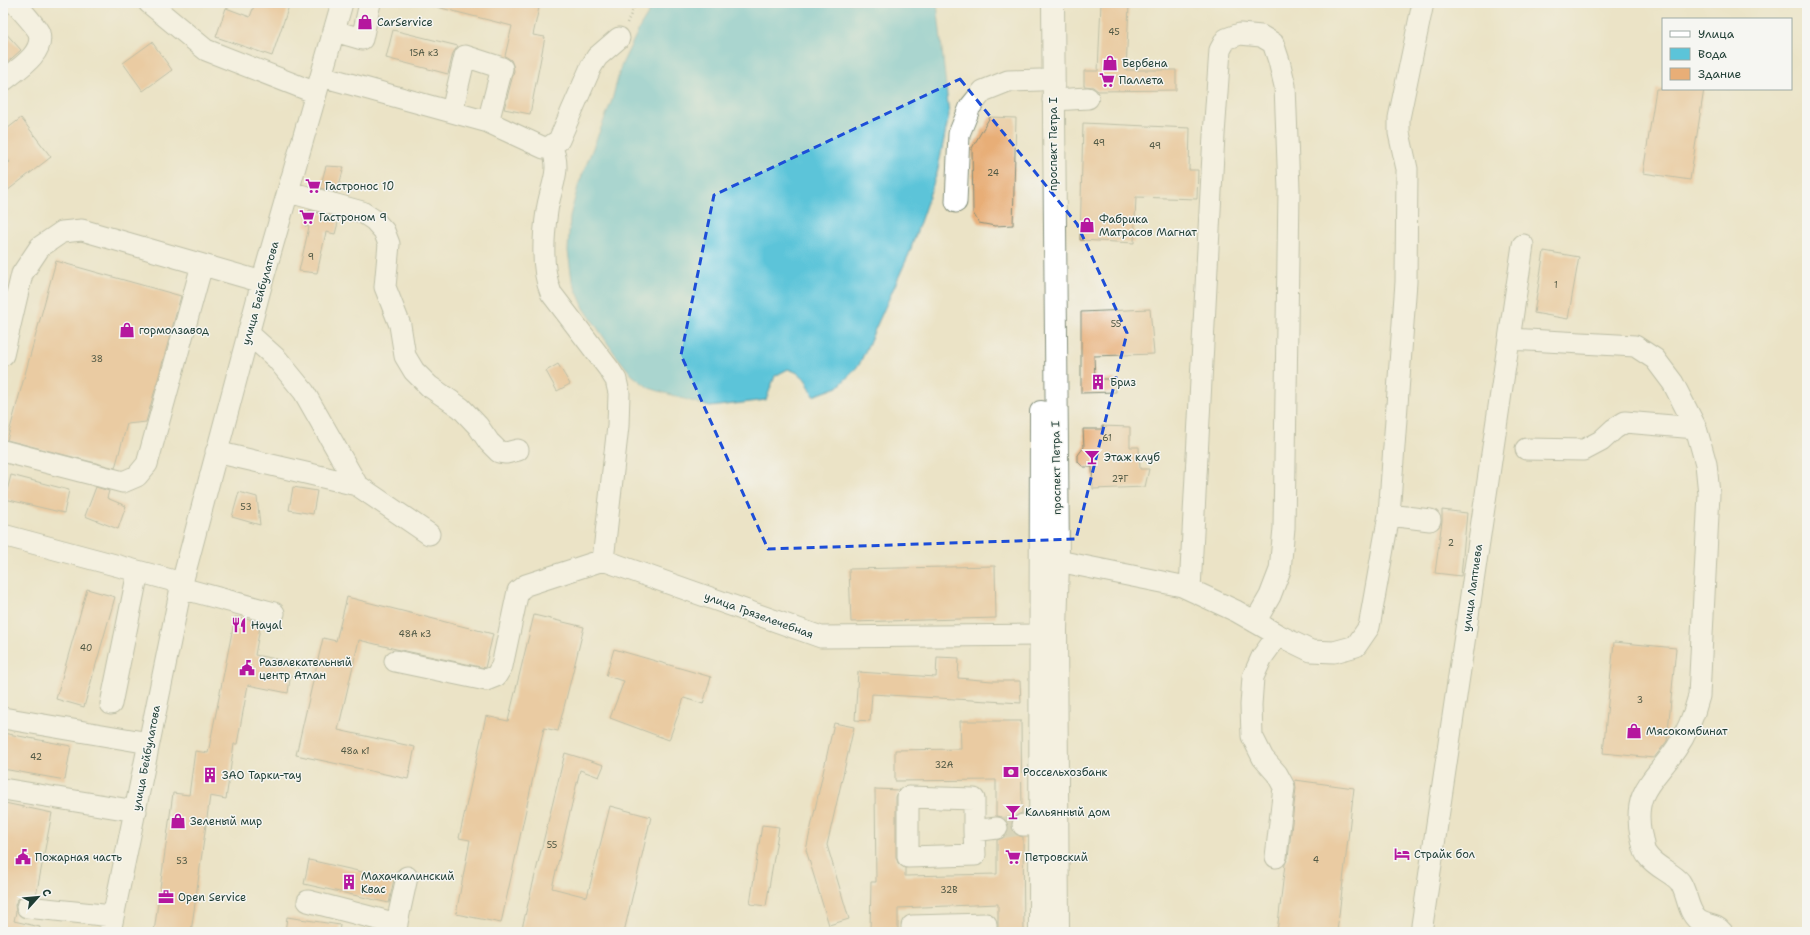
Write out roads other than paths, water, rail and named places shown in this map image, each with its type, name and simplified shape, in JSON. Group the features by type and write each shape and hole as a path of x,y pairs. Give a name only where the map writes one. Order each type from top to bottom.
{"main road":[{"name":"проспект Петра I","path":"1039,3 1041,635 1032,825 1040,932"},
{"name":"проспект Петра I","path":"1053,3 1058,561 1056,630 1058,932"}],"street":[{"path":"3,81 32,56 39,45 39,32 15,3"},
{"path":"149,3 206,50 319,85 452,111 488,122 544,148 551,146 559,140 597,56 619,38"},
{"name":"улица Бейбулатова","path":"111,924 136,811 181,586 248,332 342,3"},
{"path":"334,32 362,39 370,3"},
{"path":"1058,561 1182,586 1236,611 1278,635 1311,651 1334,652 1356,646 1369,627 1389,515 1406,282 1407,169 1399,133 1399,118 1423,3"},
{"path":"1190,589 1214,135 1220,50 1226,39 1240,34 1261,36 1273,43 1285,86 1289,190 1284,528 1280,570 1270,596 1255,622"},
{"path":"452,111 466,56 502,68 488,122"},
{"path":"956,202 959,134 970,107 983,91 1008,81 1040,80"},
{"path":"1053,100 1088,98"},
{"path":"395,661 486,680 496,676 502,666 518,591 526,584 603,560 618,426 620,393 616,380 609,369 551,293 546,280 544,269 547,211 557,165 556,156 551,146"},
{"path":"289,192 362,212 374,220 384,231 389,244 385,287 400,325 405,356 414,371 429,386 461,408 499,452 506,454 518,450"},
{"path":"3,355 22,274 40,247 62,232 82,230 262,282"},
{"name":"улица Лаптиева","path":"1421,932 1523,245"},
{"path":"3,451 123,482 137,476 147,464 202,265"},
{"path":"248,332 277,359 304,392 357,485"},
{"path":"1510,339 1635,346 1655,359 1668,377 1696,428 1706,464 1709,494 1699,696 1691,724 1676,749 1648,784 1641,798 1639,826 1646,854 1658,867 1679,881 1685,893 1691,913 1699,921 1717,927 1722,932"},
{"path":"1526,449 1584,450 1601,441 1614,429 1625,422 1696,428"},
{"path":"216,452 357,485 429,534"},
{"path":"1389,515 1430,520"},
{"path":"3,535 138,572 274,614"},
{"name":"улица Грязелечебная","path":"603,560 821,637 1041,635"},
{"path":"111,704 138,572"},
{"path":"1276,857 1284,787 1277,774 1263,758 1252,736 1251,705 1253,677 1262,657 1278,635"},
{"path":"3,718 149,743"},
{"path":"3,789 136,811"},
{"path":"974,831 997,828"},
{"path":"308,901 396,928 407,877"},
{"path":"27,907 111,924"},
{"path":"912,932 912,926 986,924 986,932"}],"water":[{"path":"655,3 937,3 949,115 937,173 909,254 859,365 838,387 813,396 809,385 804,378 798,373 788,369 775,376 766,400 710,407 649,388 632,375 615,354 584,308 572,280 568,251 570,216 579,183 612,100 621,66 641,25"}],"tunnel":[{"path":"997,828 1023,825"}],"place":[{"name":"CarService","path":"365,22"},
{"name":"Бербена","path":"1110,63"},
{"name":"Паллета","path":"1107,80"},
{"name":"Гастронос 10","path":"313,186"},
{"name":"Гастроном 9","path":"307,217"},
{"name":"Фабрика Матрасов Магнат","path":"1087,225"},
{"name":"гормолзавод","path":"127,330"},
{"name":"Бриз","path":"1098,382"},
{"name":"Этаж клуб","path":"1092,457"},
{"name":"Hayal","path":"239,625"},
{"name":"Развлекательный центр Атлан","path":"247,668"},
{"name":"Мясокомбинат","path":"1634,731"},
{"name":"Россельхозбанк","path":"1011,772"},
{"name":"ЗАО Тарки-тау","path":"210,775"},
{"name":"Кальянный дом","path":"1013,812"},
{"name":"Зеленый мир","path":"178,821"},
{"name":"Страйк бол","path":"1402,854"},
{"name":"Пожарная часть","path":"23,857"},
{"name":"Петровский","path":"1013,857"},
{"name":"Махачкалинский Квас","path":"349,882"},
{"name":"Open Service","path":"166,897"}]}
